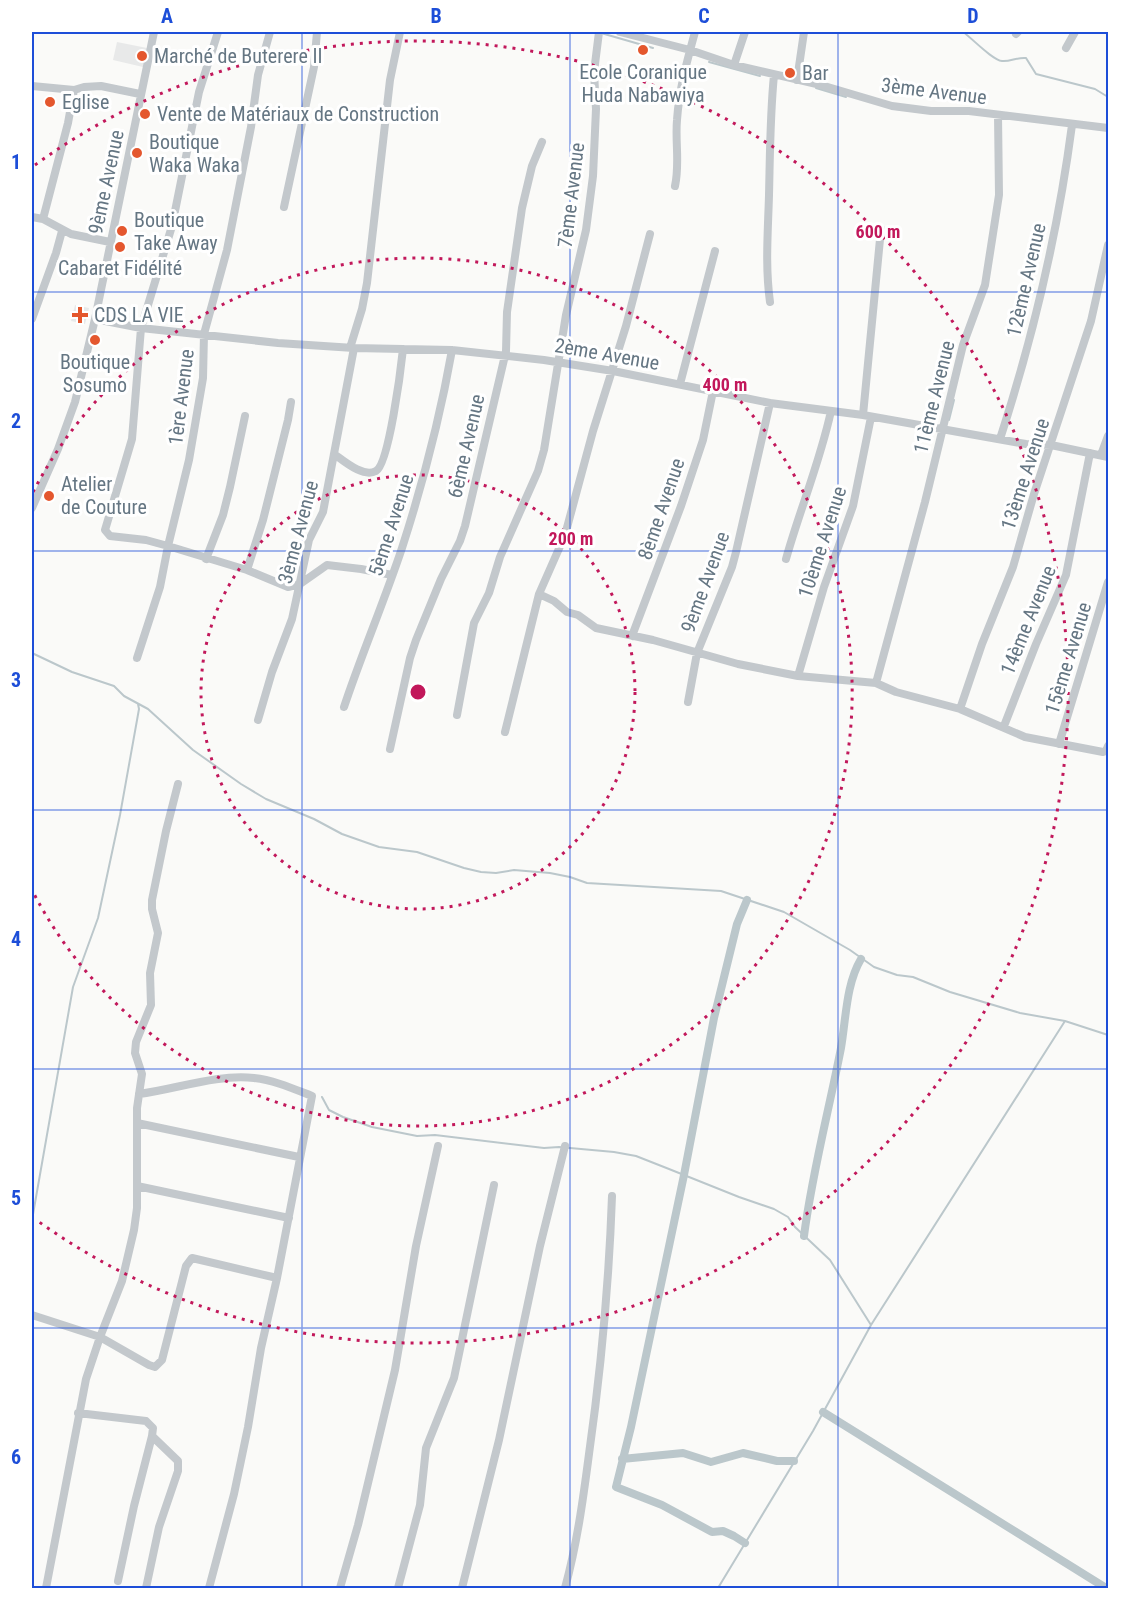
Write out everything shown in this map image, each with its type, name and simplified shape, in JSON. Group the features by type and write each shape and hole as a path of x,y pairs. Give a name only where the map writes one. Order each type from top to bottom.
{"street":[{"name":"9ème Avenue","path":"32,508 66,427 95,319 154,32"},
{"path":"218,32 199,92 172,226 141,328 132,440 105,530 110,536 146,540 168,546 246,570 288,587 300,584 327,565 392,575"},
{"name":"1ère Avenue","path":"137,658 153,611 195,433 203,378 204,334 229,240 251,127 258,75 270,32"},
{"path":"284,207 314,67 317,32"},
{"name":"3ème Avenue","path":"258,720 272,672 292,619 309,540 323,512 352,348 367,283 390,80 400,32"},
{"name":"7ème Avenue","path":"457,715 474,623 489,593 500,557 538,471 544,450 575,272 586,230 593,176 596,109 594,72 599,32"},
{"name":"3ème Avenue","path":"620,32 636,33 734,66 797,80 892,106 932,111 969,111 1108,128"},
{"path":"675,186 679,160 677,121 695,32"},
{"path":"734,66 745,32"},
{"path":"797,80 804,32"},
{"path":"1066,48 1075,32"},
{"path":"770,302 767,279 767,236 774,75"},
{"path":"32,86 74,90 101,86 140,94"},
{"path":"43,219 68,123 74,90"},
{"name":"11ème Avenue","path":"876,683 925,502 942,428 954,390 963,345 985,285 999,195 998,115"},
{"name":"12ème Avenue","path":"1000,440 1026,355 1046,273 1063,192 1072,125"},
{"name":"6ème Avenue","path":"390,748 416,639 462,534 507,345 507,312 520,216 532,166 542,142"},
{"path":"32,217 43,219 62,231 110,242"},
{"name":"10ème Avenue","path":"798,676 824,586 853,506 867,416 881,229"},
{"path":"32,319 62,231"},
{"path":"505,732 539,594 566,535 593,431 613,371 650,234"},
{"name":"13ème Avenue","path":"960,709 982,644 1013,567 1034,494 1091,321 1108,245"},
{"path":"680,384 715,251"},
{"name":"2ème Avenue","path":"95,319 141,328 278,343 352,348 452,350 559,362 770,403 942,428 1000,440 1051,445 1105,456"},
{"path":"334,454 352,467 366,472 378,470 382,465 398,388 403,349"},
{"name":"5ème Avenue","path":"344,707 392,575 429,459 452,350"},
{"name":"8ème Avenue","path":"632,636 703,440 713,391"},
{"path":"246,570 264,520 291,402"},
{"name":"9ème Avenue","path":"687,702 697,652 732,567 770,403"},
{"path":"786,559 799,512 824,444 831,411"},
{"path":"206,559 223,515 245,416"},
{"path":"1105,456 1108,436"},
{"name":"14ème Avenue","path":"1004,726 1066,575 1090,453"},
{"name":"15ème Avenue","path":"1059,744 1108,582"},
{"path":"539,594 554,601 567,612 578,615 596,628 730,662 798,676 876,683 896,692 960,709 1025,737 1103,752 1108,746"},
{"path":"46,1588 78,1413 89,1369 122,1281 134,1230 137,1123 142,1074 135,1053 136,1042 151,1005 150,973 158,933 152,900 178,784"},
{"path":"139,1094 229,1078 261,1079 312,1096 261,1348 248,1427 237,1479 208,1588"},
{"path":"137,1123 299,1157"},
{"path":"340,1588 358,1525 395,1370 414,1257 438,1146"},
{"path":"462,1588 499,1440 540,1246 564,1148"},
{"path":"398,1588 420,1505 426,1448 454,1378 494,1185"},
{"path":"137,1186 289,1218"},
{"path":"565,1588 576,1541 596,1408 609,1263 612,1196"},
{"path":"32,1315 100,1337 155,1367 162,1360 186,1266 192,1258 277,1278"},
{"path":"78,1413 140,1419 151,1424 153,1428 118,1581"},
{"path":"146,1588 159,1527 179,1465 176,1457 152,1436"}],"shaded area":[{"path":"117,42 147,48 143,67 113,60"},
{"name":"CDS LA VIE","path":"75,305 89,308 85,324 71,321"}],"waterway":[{"path":"963,32 998,60 1026,58 1036,74 1095,89 1108,97"},
{"path":"601,33 653,48"},
{"path":"709,62 760,76"},
{"path":"816,88 846,97"},
{"path":"949,420 954,400"},
{"path":"32,653 72,672 114,686 124,696 148,709 193,750 241,784 266,799 314,819 342,834 379,847 417,852 481,872 496,873 514,870 550,873 587,883 721,891 784,912 850,950 874,967 897,975 913,977 950,992 1020,1013 1065,1021 1108,1035"},
{"path":"32,1220 73,987 98,918 120,815 138,704"},
{"path":"745,1543 723,1531 712,1532 662,1505 616,1487 631,1427 684,1175 714,1018 737,924 747,900"},
{"path":"804,1236 816,1165 841,1048 849,990 861,959"},
{"path":"718,1588 813,1431 871,1325 1065,1021"},
{"path":"322,1097 329,1110 343,1117 372,1127 417,1136 435,1135 636,1156 774,1209 788,1217 795,1227 830,1260 871,1325"},
{"path":"823,1412 1106,1588"},
{"path":"622,1459 683,1453 711,1462 743,1453 777,1461 794,1461"}],"place":[{"name":"Ecole Coranique Huda Nabawiya","path":"643,50"},
{"name":"Marché de Buterere II","path":"142,56"},
{"name":"Bar","path":"790,73"},
{"name":"Eglise","path":"50,102"},
{"name":"Vente de Matériaux de Construction","path":"145,114"},
{"name":"Boutique Waka Waka","path":"137,153"},
{"name":"Boutique Take Away","path":"122,231"},
{"name":"Cabaret Fidélité","path":"120,247"},
{"name":"CDS LA VIE","path":"80,315"},
{"name":"Boutique Sosumo","path":"95,340"},
{"name":"Atelier de Couture","path":"49,496"}]}
